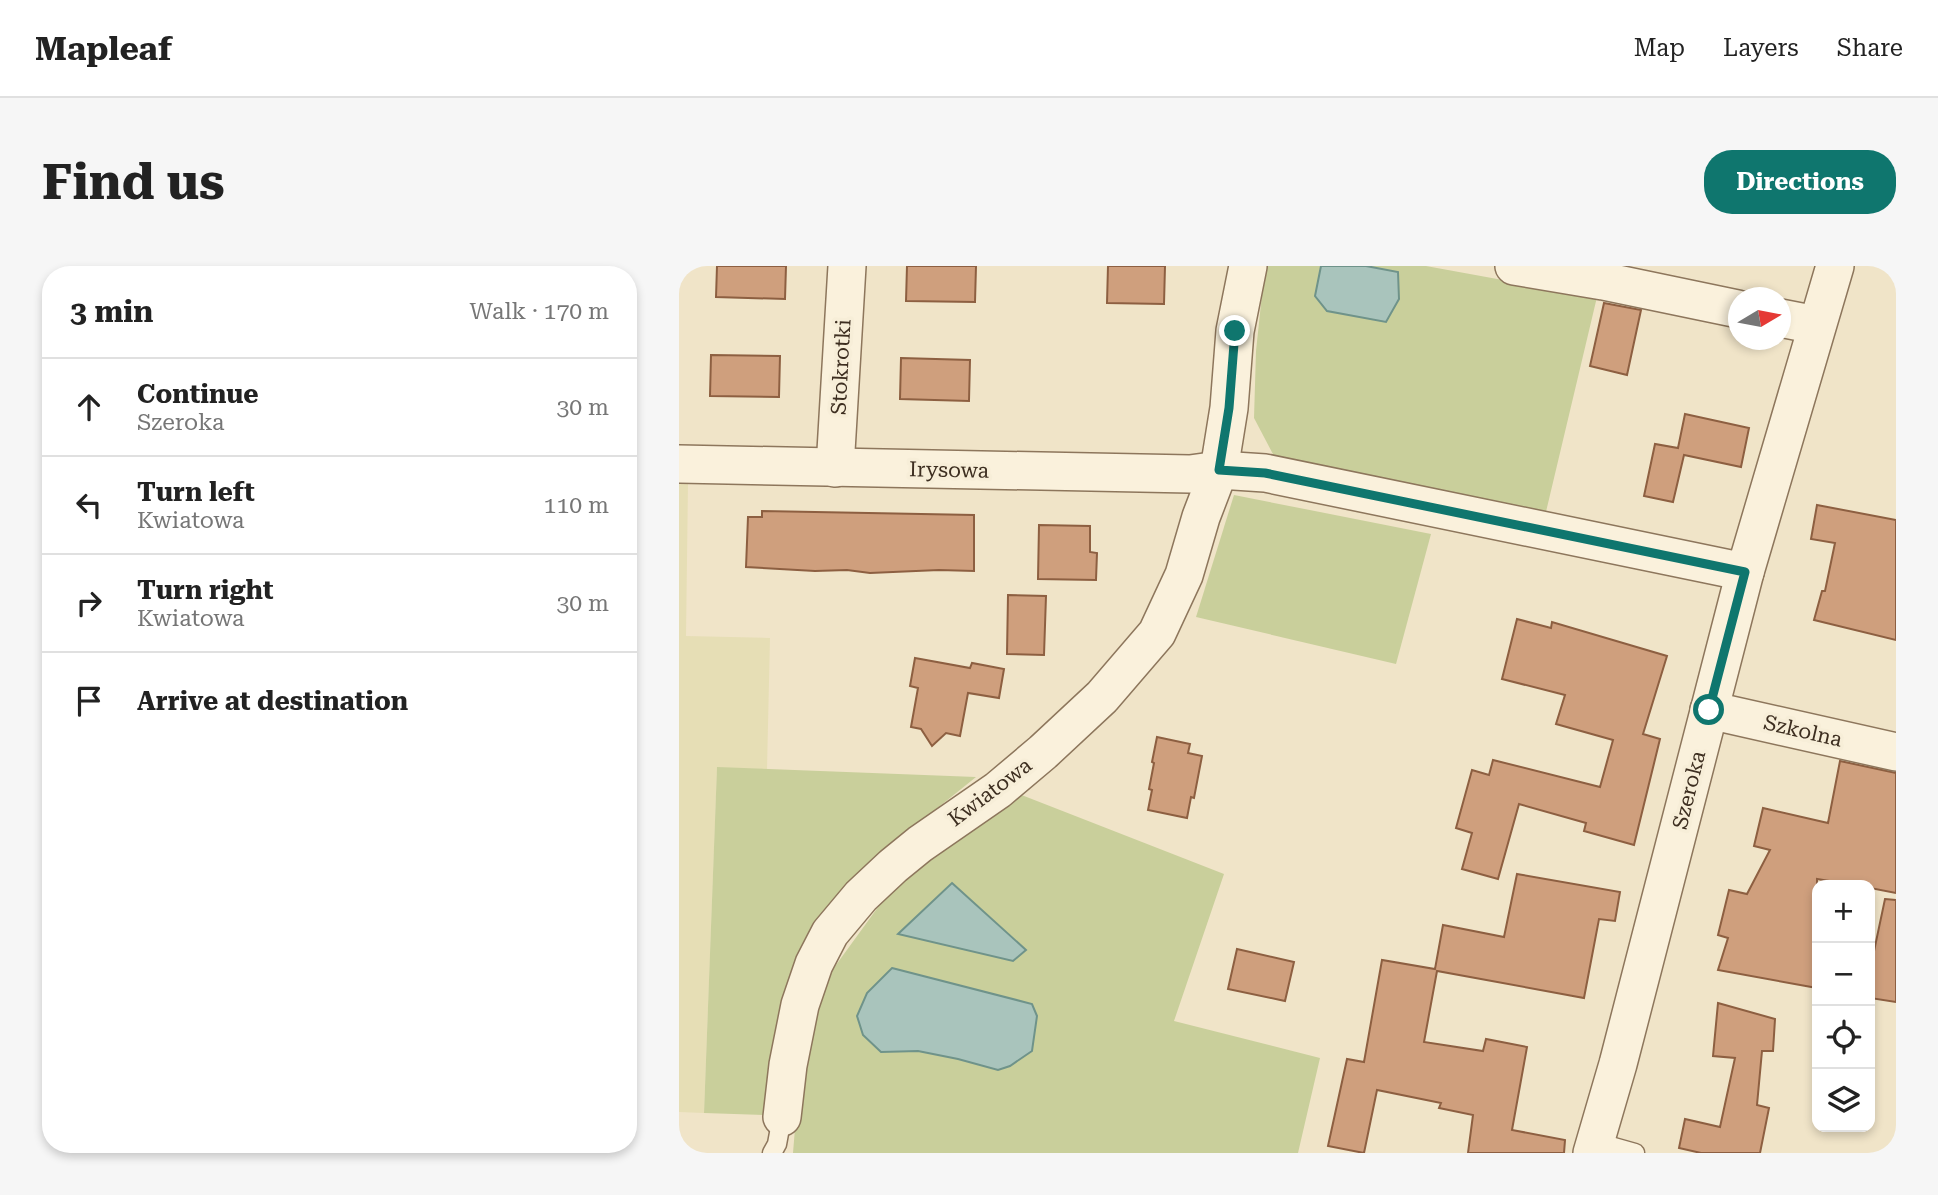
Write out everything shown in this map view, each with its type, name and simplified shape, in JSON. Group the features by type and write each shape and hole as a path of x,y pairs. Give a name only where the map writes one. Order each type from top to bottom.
{"street":[{"name":"Stokrotki","path":"835,468 847,266"},
{"name":"Kwiatowa","path":"782,1118 788,1065 800,1005 814,964 830,933 861,896 893,866 998,790 1043,752 1102,697 1157,634 1184,575 1201,517 1219,470 1229,408 1235,331 1248,266"},
{"path":"1514,266 1728,307"},
{"name":"Szeroka","path":"1594,1147 1745,572 1835,266"},
{"path":"1791,320 1816,326"},
{"name":"Irysowa","path":"679,464 1190,474 1219,470"},
{"path":"1219,470 1265,473 1745,572"},
{"name":"Szkolna","path":"1709,710 1896,752"}],"lane":[{"path":"772,1153 777,1144 782,1118"},
{"path":"1594,1147 1635,1153"}],"shaded area":[{"path":"679,483 688,483 686,636 770,638 767,769 717,768 704,1113 679,1112"}],"green space":[{"path":"1265,266 1321,266 1315,296 1398,272 1366,266 1426,266 1597,297 1545,516 1275,458 1254,418 1256,351"},
{"path":"1234,495 1431,534 1396,664 1196,617"},
{"path":"717,767 976,777 889,847 809,932 785,1017 768,1115 704,1113"},
{"path":"1019,794 1224,874 1174,1021 1320,1058 1298,1153 793,1153 796,1116 820,987 905,870"}],"water":[{"path":"1321,266 1366,266 1398,272 1399,299 1386,322 1327,311 1315,296"},
{"path":"952,883 1026,950 1013,961 898,934"},
{"path":"892,968 1032,1004 1037,1016 1032,1051 1010,1066 998,1070 918,1051 881,1052 863,1035 857,1016 867,993"}],"building":[{"path":"717,266 786,266 785,299 716,297"},
{"path":"907,266 976,266 975,302 906,301"},
{"path":"1108,266 1165,266 1164,304 1107,303"},
{"path":"1604,303 1641,310 1627,375 1590,366"},
{"path":"711,355 780,356 779,397 710,396"},
{"path":"901,358 970,360 969,401 900,399"},
{"path":"1685,414 1749,428 1741,467 1684,455 1673,502 1644,496 1655,444 1678,448"},
{"path":"1817,505 1896,520 1896,640 1814,620 1822,591 1825,591 1835,543 1811,539"},
{"path":"762,511 974,515 974,571 870,573 746,567 748,517 762,517"},
{"path":"1039,525 1090,526 1090,552 1097,553 1096,580 1038,579"},
{"path":"1008,595 1046,596 1044,655 1007,654"},
{"path":"1517,619 1551,628 1552,622 1667,656 1643,734 1660,739 1634,845 1584,831 1586,823 1519,804 1498,879 1462,869 1472,833 1456,828 1472,770 1489,775 1493,760 1600,787 1613,740 1556,724 1565,695 1502,679"},
{"path":"915,658 970,668 972,663 1004,669 999,698 968,693 960,736 946,733 932,746 921,729 911,727 918,688 910,686"},
{"path":"1157,737 1190,744 1188,753 1202,756 1194,798 1191,797 1187,818 1148,810"},
{"path":"1840,761 1896,773 1896,893 1875,889 1875,880 1812,880 1812,987 1718,970 1728,938 1718,935 1729,890 1747,894 1770,850 1754,846 1763,808 1828,823"},
{"path":"1517,874 1620,892 1615,921 1599,919 1584,998 1437,971 1424,1042 1483,1051 1486,1039 1527,1047 1512,1130 1565,1140 1564,1153 1468,1153 1473,1115 1439,1108 1441,1103 1377,1090 1364,1153 1328,1146 1347,1059 1364,1062 1382,960 1435,969 1443,925 1504,937"},
{"path":"1885,899 1896,900 1896,1002 1875,999 1875,946"},
{"path":"1237,949 1294,962 1285,1001 1228,989"},
{"path":"1718,1003 1775,1019 1773,1051 1762,1051 1757,1105 1769,1108 1760,1153 1701,1153 1679,1148 1685,1119 1720,1127 1735,1058 1713,1056"}],"route":[{"path":"1235,331 1229,408 1219,470 1265,473 1745,572 1709,710"}]}
